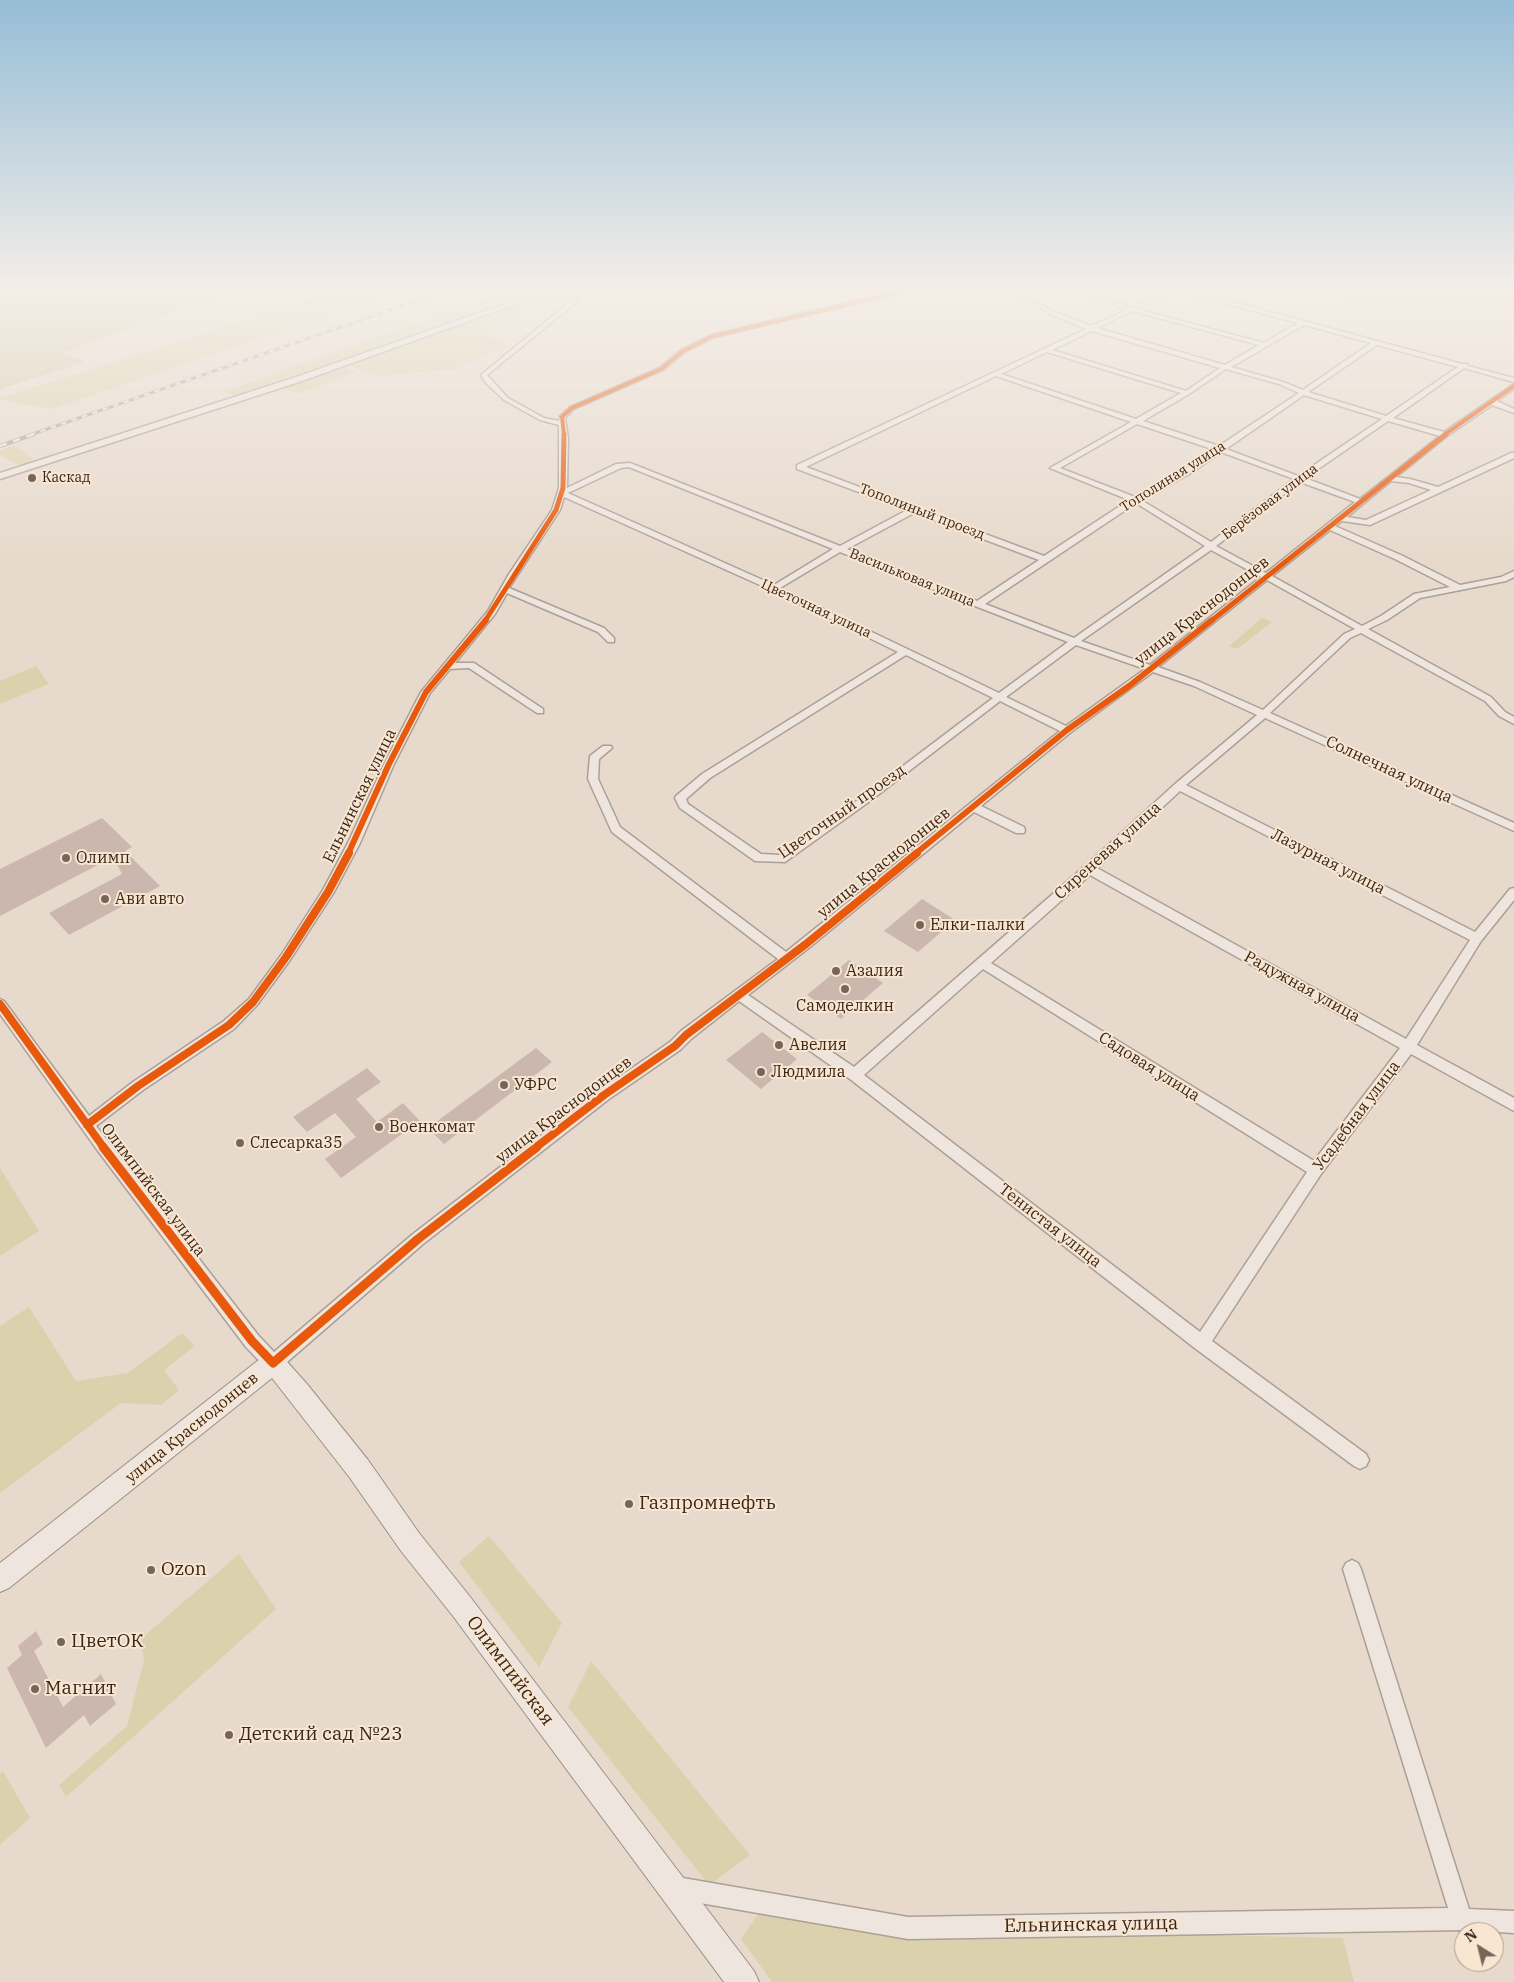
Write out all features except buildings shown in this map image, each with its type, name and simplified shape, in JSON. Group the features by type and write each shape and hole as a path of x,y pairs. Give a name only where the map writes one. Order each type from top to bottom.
{"main road":[{"name":"улица Краснодонцев","path":"0,1579 273,1363"},
{"name":"Олимпийская","path":"273,1363 360,1469 410,1542 462,1608 743,1982"}],"street":[{"path":"0,476 297,379"},
{"path":"486,379 506,399 542,419 562,420 572,408 637,379"},
{"name":"Тополиный проезд","path":"984,379 800,467 1044,559"},
{"path":"1013,379 1139,420 1361,502"},
{"path":"1144,379 1188,393"},
{"path":"1207,379 1188,393 1054,468 1136,500 1211,546 1488,699 1502,714 1514,721"},
{"path":"1264,379 1305,391 1312,396 1446,435"},
{"name":"Тополиная улица","path":"978,604 1136,500 1188,471 1322,379"},
{"name":"Берёзовая улица","path":"1075,642 1211,546 1300,478 1446,379"},
{"name":"улица Краснодонцев","path":"273,1363 418,1239 604,1095 675,1046 686,1035 785,958 806,944 1067,730 1129,686 1151,667 1268,578 1446,435 1514,386"},
{"path":"1492,402 1514,411"},
{"name":"Ельнинская улица","path":"87,1125 138,1086 229,1025 253,1002 286,957 328,892 426,692 486,620 506,590 513,574 556,510 562,493 565,467 562,420"},
{"path":"1341,518 1367,523 1514,455"},
{"name":"Васильковая улица","path":"562,493 619,466 630,465 1075,642 1151,667 1265,713"},
{"path":"1390,479 1410,481 1438,490"},
{"name":"Цветочная улица","path":"562,493 774,588 1067,730"},
{"path":"774,588 915,509"},
{"path":"1330,527 1400,558 1459,588"},
{"name":"Сиреневая улица","path":"855,1075 1089,869 1179,786 1265,713 1337,645 1360,628 1384,618 1417,596 1503,579 1514,574"},
{"path":"506,590 602,630 611,640"},
{"name":"Цветочный проезд","path":"906,651 706,776 680,798 684,806 759,858 781,859 866,799 1000,696 1075,642"},
{"path":"446,666 471,665 540,710"},
{"name":"Солнечная улица","path":"1265,713 1514,827"},
{"path":"607,748 594,758 594,779 616,829 785,958"},
{"name":"Лазурная улица","path":"1179,786 1477,938"},
{"path":"974,807 1020,830"},
{"name":"Радужная улица","path":"1089,869 1514,1105"},
{"name":"Усадебная улица","path":"1202,1343 1316,1170 1409,1046 1477,938 1514,892"},
{"name":"Садовая улица","path":"982,963 1316,1170"},
{"name":"Тенистая улица","path":"738,995 765,1011 855,1075 1202,1343 1360,1460"},
{"name":"Олимпийская улица","path":"0,1004 87,1125 252,1341 273,1363"},
{"path":"1352,1569 1462,1919"},
{"name":"Ельнинская улица","path":"672,1887 908,1928 1462,1919 1514,1922"}],"shaded area":[{"path":"0,379 30,379 0,389"},
{"path":"59,379 139,379 52,409 0,400 0,398"},
{"path":"257,379 283,379 235,396 224,391"},
{"path":"305,379 336,379 297,394 283,387"},
{"path":"14,445 38,462 21,467 0,455 0,450"},
{"path":"1262,618 1272,622 1237,649 1229,646"},
{"path":"36,666 49,684 0,704 0,681"},
{"path":"0,1168 39,1231 0,1256"},
{"path":"29,1307 76,1381 128,1373 182,1333 195,1346 164,1370 179,1390 161,1405 121,1403 0,1493 0,1326"},
{"path":"489,1536 562,1623 539,1667 459,1562"},
{"path":"239,1554 276,1609 66,1797 59,1785 127,1726 144,1661 141,1639"},
{"path":"591,1661 750,1855 709,1885 568,1707"},
{"path":"3,1771 30,1818 0,1845 0,1774"},
{"path":"768,1899 863,1927 1343,1938 1354,1982 772,1982 741,1939"}],"railway":[{"path":"30,435 190,379"},
{"path":"0,446 34,434"}],"cycle path":[{"path":"87,1125 138,1086 229,1025 253,1002 286,957 328,892 354,843 389,764 426,692 492,612 513,574 556,510 563,488 564,438 562,417 572,408 637,379"},
{"path":"0,1004 103,1147 252,1341 273,1363 418,1239 604,1095 675,1046 686,1035 806,944 1067,730 1129,686 1445,435 1514,386"}],"place":[{"name":"Каскад","path":"32,478"},
{"name":"Олимп","path":"66,858"},
{"name":"Ави авто","path":"105,899"},
{"name":"Елки-палки","path":"920,925"},
{"name":"Азалия","path":"836,971"},
{"name":"Самоделкин","path":"845,989"},
{"name":"Авелия","path":"779,1045"},
{"name":"Людмила","path":"761,1072"},
{"name":"УФРС","path":"504,1085"},
{"name":"Военкомат","path":"379,1127"},
{"name":"Слесарка35","path":"240,1143"},
{"name":"Газпромнефть","path":"629,1504"},
{"name":"Ozon","path":"151,1570"},
{"name":"ЦветОК","path":"61,1642"},
{"name":"Магнит","path":"35,1689"},
{"name":"Детский сад №23","path":"229,1735"}]}
